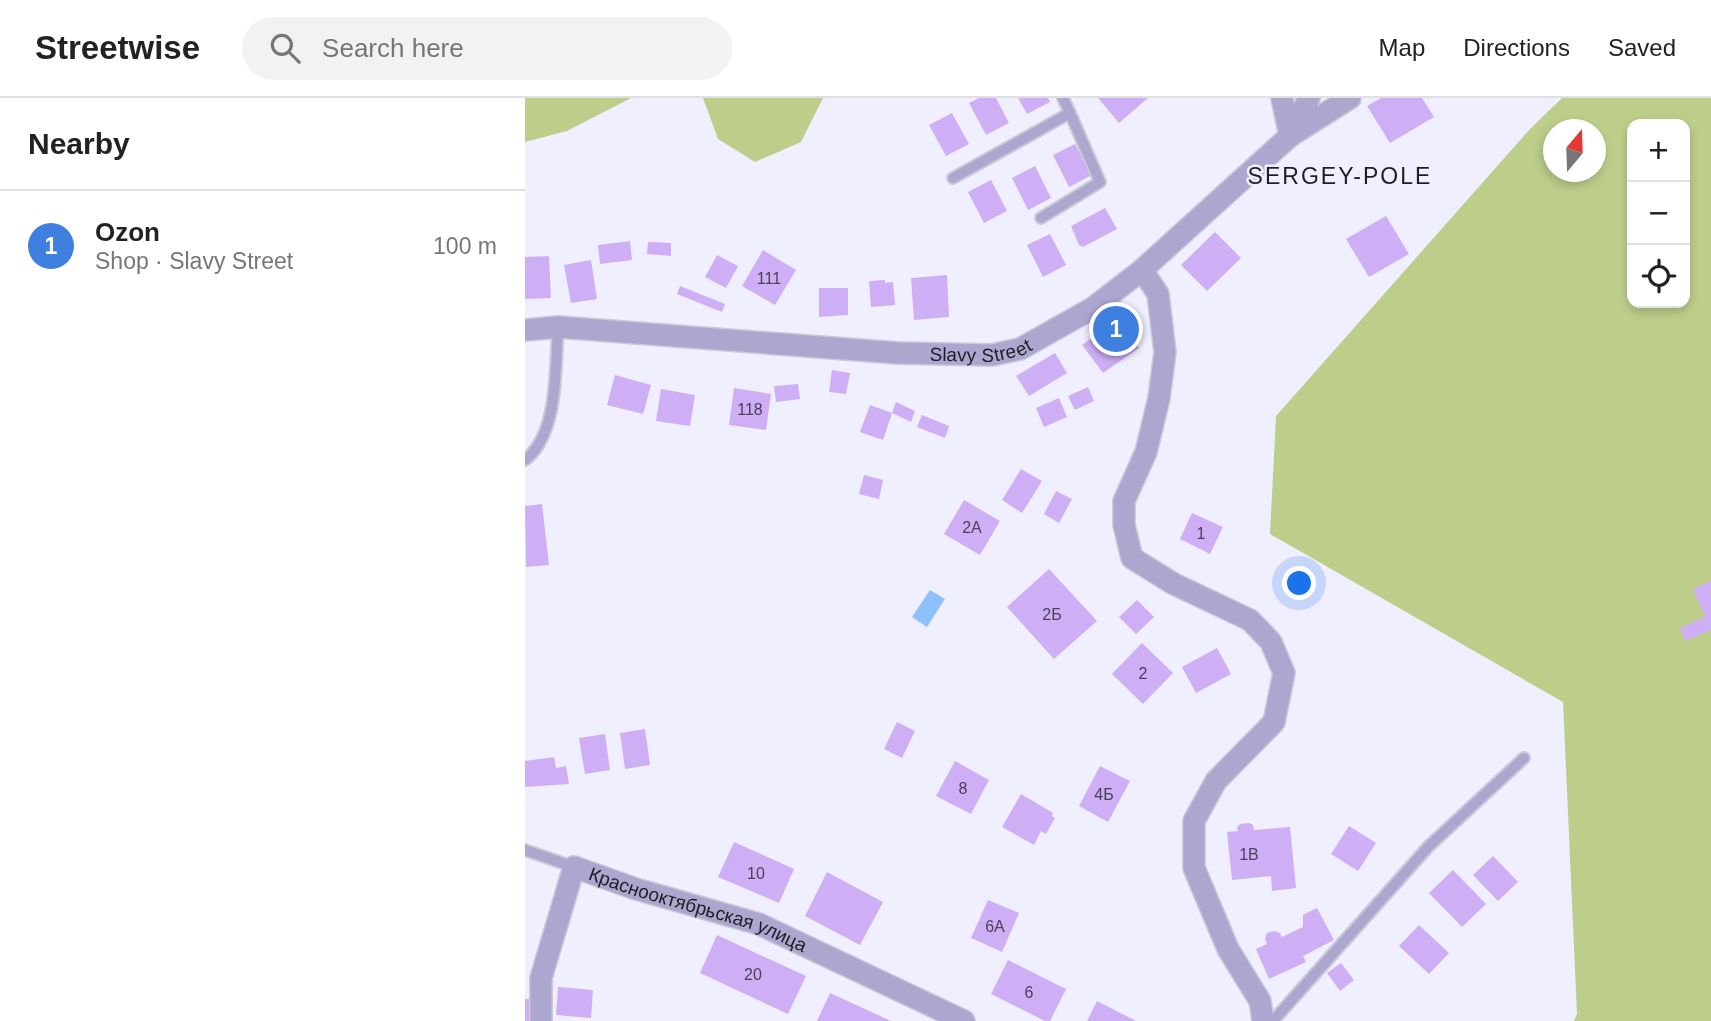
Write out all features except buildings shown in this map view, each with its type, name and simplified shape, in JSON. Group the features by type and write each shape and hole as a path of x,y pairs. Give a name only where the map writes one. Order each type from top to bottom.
{"street":[{"path":"1282,98 1290,136"},
{"path":"1290,136 1309,98"},
{"name":"Slavy Street","path":"525,330 558,327 884,352 992,355 1020,349 1093,308 1142,270 1290,136 1350,98"},
{"path":"1142,270 1158,294 1165,352 1159,398 1146,452 1124,501 1124,525 1132,558 1174,584 1250,620 1271,642 1284,673 1274,722 1216,781 1194,821 1194,868 1228,949 1260,1001 1263,1021"},
{"name":"Краснооктябрьская улица","path":"541,1021 541,978 574,867 636,889 759,924 964,1021"}],"lane":[{"path":"1041,218 1100,182 1063,98"},
{"path":"953,178 1070,113"},
{"path":"525,460 543,440 550,418 558,327"},
{"path":"1273,1021 1429,846 1524,758"},
{"path":"525,850 574,867"}],"green space":[{"path":"525,98 631,98 567,131 525,142"},
{"path":"703,98 823,98 801,142 755,162 718,139"},
{"path":"1562,98 1711,98 1711,1021 1574,1021 1577,1014 1563,702 1270,534 1276,416 1530,129"}],"water":[{"path":"930,590 945,599 927,627 912,617"}],"place":[{"name":"Ozon","path":"1116,329"}],"district":[{"name":"SERGEY-POLE","path":"1340,176"}]}
